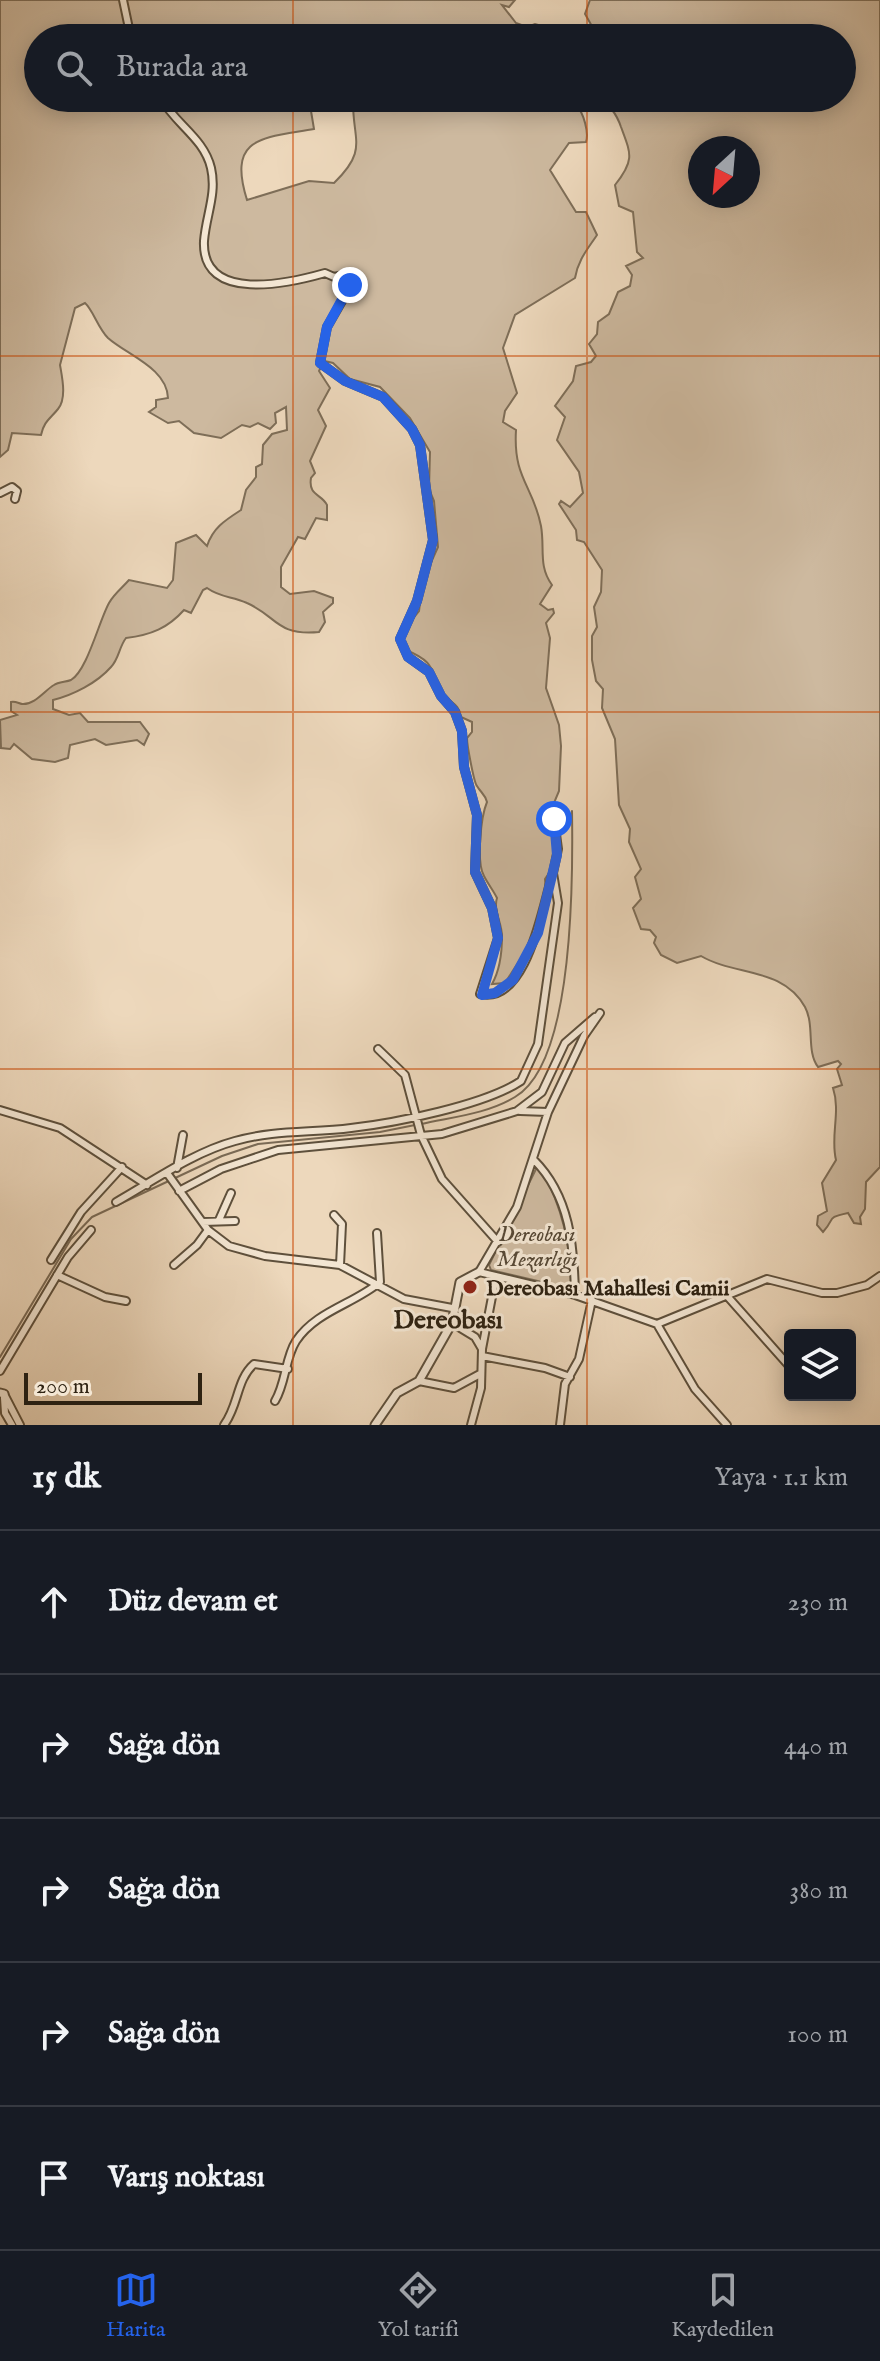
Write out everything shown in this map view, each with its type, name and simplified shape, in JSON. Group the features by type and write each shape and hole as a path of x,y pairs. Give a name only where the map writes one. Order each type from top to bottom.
{"street":[{"path":"123,0 128,24"},
{"path":"173,112 201,144 211,167 214,198 204,249 212,267 221,276 254,287 325,273 334,277 354,273 353,282 327,327 320,363 345,381 383,397 418,437 433,540 417,601 403,629 401,646 408,657 429,672 441,696 455,712 462,731 464,767 477,815 475,872 492,908 498,938 480,994 495,993 521,970 538,933 558,849 554,819"},
{"path":"0,493 12,487 17,491 15,499"},
{"path":"116,1202 232,1141 269,1134 353,1128 504,1090 521,1081 529,1071 542,1025 557,918 553,873"},
{"path":"375,1425 397,1393 419,1381 452,1323 452,1308 460,1282 479,1272 498,1242 517,1207 548,1112 584,1036 600,1013 565,1043 542,1092 517,1111"},
{"path":"378,1049 405,1075 421,1135 442,1179 498,1242"},
{"path":"0,1110 60,1128 147,1185"},
{"path":"179,1191 221,1169 278,1150 442,1134 517,1111 548,1112"},
{"path":"177,1168 183,1135"},
{"path":"534,1160 548,1174 571,1232 575,1295"},
{"path":"51,1260 81,1212 122,1167"},
{"path":"167,1173 208,1230 229,1246 265,1256 340,1265 404,1299 452,1308"},
{"path":"219,1220 231,1193"},
{"path":"334,1215 342,1224 340,1265"},
{"path":"203,1222 235,1221"},
{"path":"0,1371 78,1242 91,1230"},
{"path":"174,1265 197,1245 208,1230"},
{"path":"275,1401 297,1340 317,1320 377,1285 381,1274 374,1241 377,1233"},
{"path":"479,1272 575,1295 657,1324 695,1389 727,1425"},
{"path":"57,1275 105,1297 126,1301"},
{"path":"471,1425 481,1388 482,1352 496,1276"},
{"path":"657,1324 767,1279 822,1293 837,1293 860,1288 880,1276"},
{"path":"728,1297 784,1361"},
{"path":"560,1425 565,1384 579,1359 592,1300"},
{"path":"452,1323 475,1337 482,1352"},
{"path":"482,1352 570,1377"},
{"path":"224,1425 235,1408 241,1378 254,1364 288,1369"},
{"path":"419,1381 454,1388 480,1374"},
{"path":"2,1393 5,1413 12,1425"},
{"path":"2,1393 20,1425"}],"green space":[{"path":"0,0 515,0 509,7 502,5 519,24 24,24 24,112 311,112 314,129 265,139 246,152 242,179 247,200 309,181 334,183 355,153 353,112 581,113 586,142 569,143 550,170 576,212 586,212 597,235 581,260 575,278 515,315 503,348 517,393 505,411 503,422 516,430 520,471 538,512 543,564 552,585 540,604 548,610 553,609 554,613 546,623 550,638 546,688 559,725 561,746 559,791 551,810 557,846 553,867 545,879 546,895 530,944 505,983 492,984 500,961 502,936 497,898 484,876 480,860 481,828 487,802 476,783 471,764 467,738 472,732 472,722 461,717 458,708 442,692 430,667 422,658 406,650 403,640 407,626 419,611 423,580 438,547 434,501 429,489 430,452 410,418 380,387 350,379 333,363 324,361 319,371 330,388 318,410 326,426 310,461 315,473 311,478 313,492 327,505 327,520 316,518 305,539 298,537 281,567 281,587 290,594 314,591 333,598 333,603 323,612 325,622 319,632 285,628 257,608 207,588 191,613 184,610 158,630 126,638 116,660 105,673 84,688 53,700 53,709 69,715 80,713 88,722 140,722 149,734 144,745 137,740 106,745 95,739 70,745 68,758 55,762 32,759 14,744 10,749 1,748 0,720 17,715 11,711 11,702 27,704 54,685 77,675 109,603 129,580 167,588 173,580 176,543 196,535 207,546 220,525 241,510 246,490 256,477 256,467 262,464 263,445 272,434 287,430 286,407 275,413 276,423 270,429 258,423 250,427 242,425 221,438 194,433 179,421 168,423 149,412 156,407 156,400 168,398 161,378 108,338 85,303 75,308 60,365 63,387 61,404 41,435 12,433 8,450 0,457"},
{"path":"590,0 880,0 880,1167 866,1182 861,1224 854,1223 848,1213 833,1218 823,1232 817,1225 818,1216 827,1211 822,1183 836,1160 833,1088 842,1085 837,1069 841,1064 838,1061 818,1067 812,1054 808,1014 796,994 784,985 701,956 677,963 661,955 654,943 656,937 650,930 641,929 633,908 641,899 635,877 641,869 629,842 630,829 619,805 615,739 602,708 603,689 596,681 592,660 592,636 597,627 594,607 601,592 602,570 584,542 577,540 576,530 559,504 561,501 570,507 583,493 579,472 557,440 565,417 555,406 573,381 576,366 591,362 596,356 589,344 597,334 598,322 609,314 618,292 630,286 632,275 626,266 643,258 637,252 633,212 619,206 615,185 626,169 629,157 613,112 856,112 856,24 591,24 585,14"},
{"name":"Dereobası Mezarlığı","path":"541,1168 564,1227 572,1289 491,1270 489,1265 536,1169"}],"waterway":[{"path":"421,1124 504,1103 515,1097 535,1077 549,1047 560,1008 566,965 572,878 572,811"},
{"path":"0,1357 71,1239 92,1217 222,1156 258,1144 380,1132 415,1125"}],"place":[{"name":"Dereobası Mahallesi Camii","path":"470,1287"}],"district":[{"name":"Dereobası","path":"448,1319"}],"route":[{"path":"350,285 333,311 322,341 320,363 345,381 383,397 418,437 422,452 433,540 417,601 400,639 408,657 429,672 441,696 455,712 462,731 464,767 477,815 475,872 492,908 498,938 482,995 495,993 513,980 538,933 558,849 554,819"}]}
